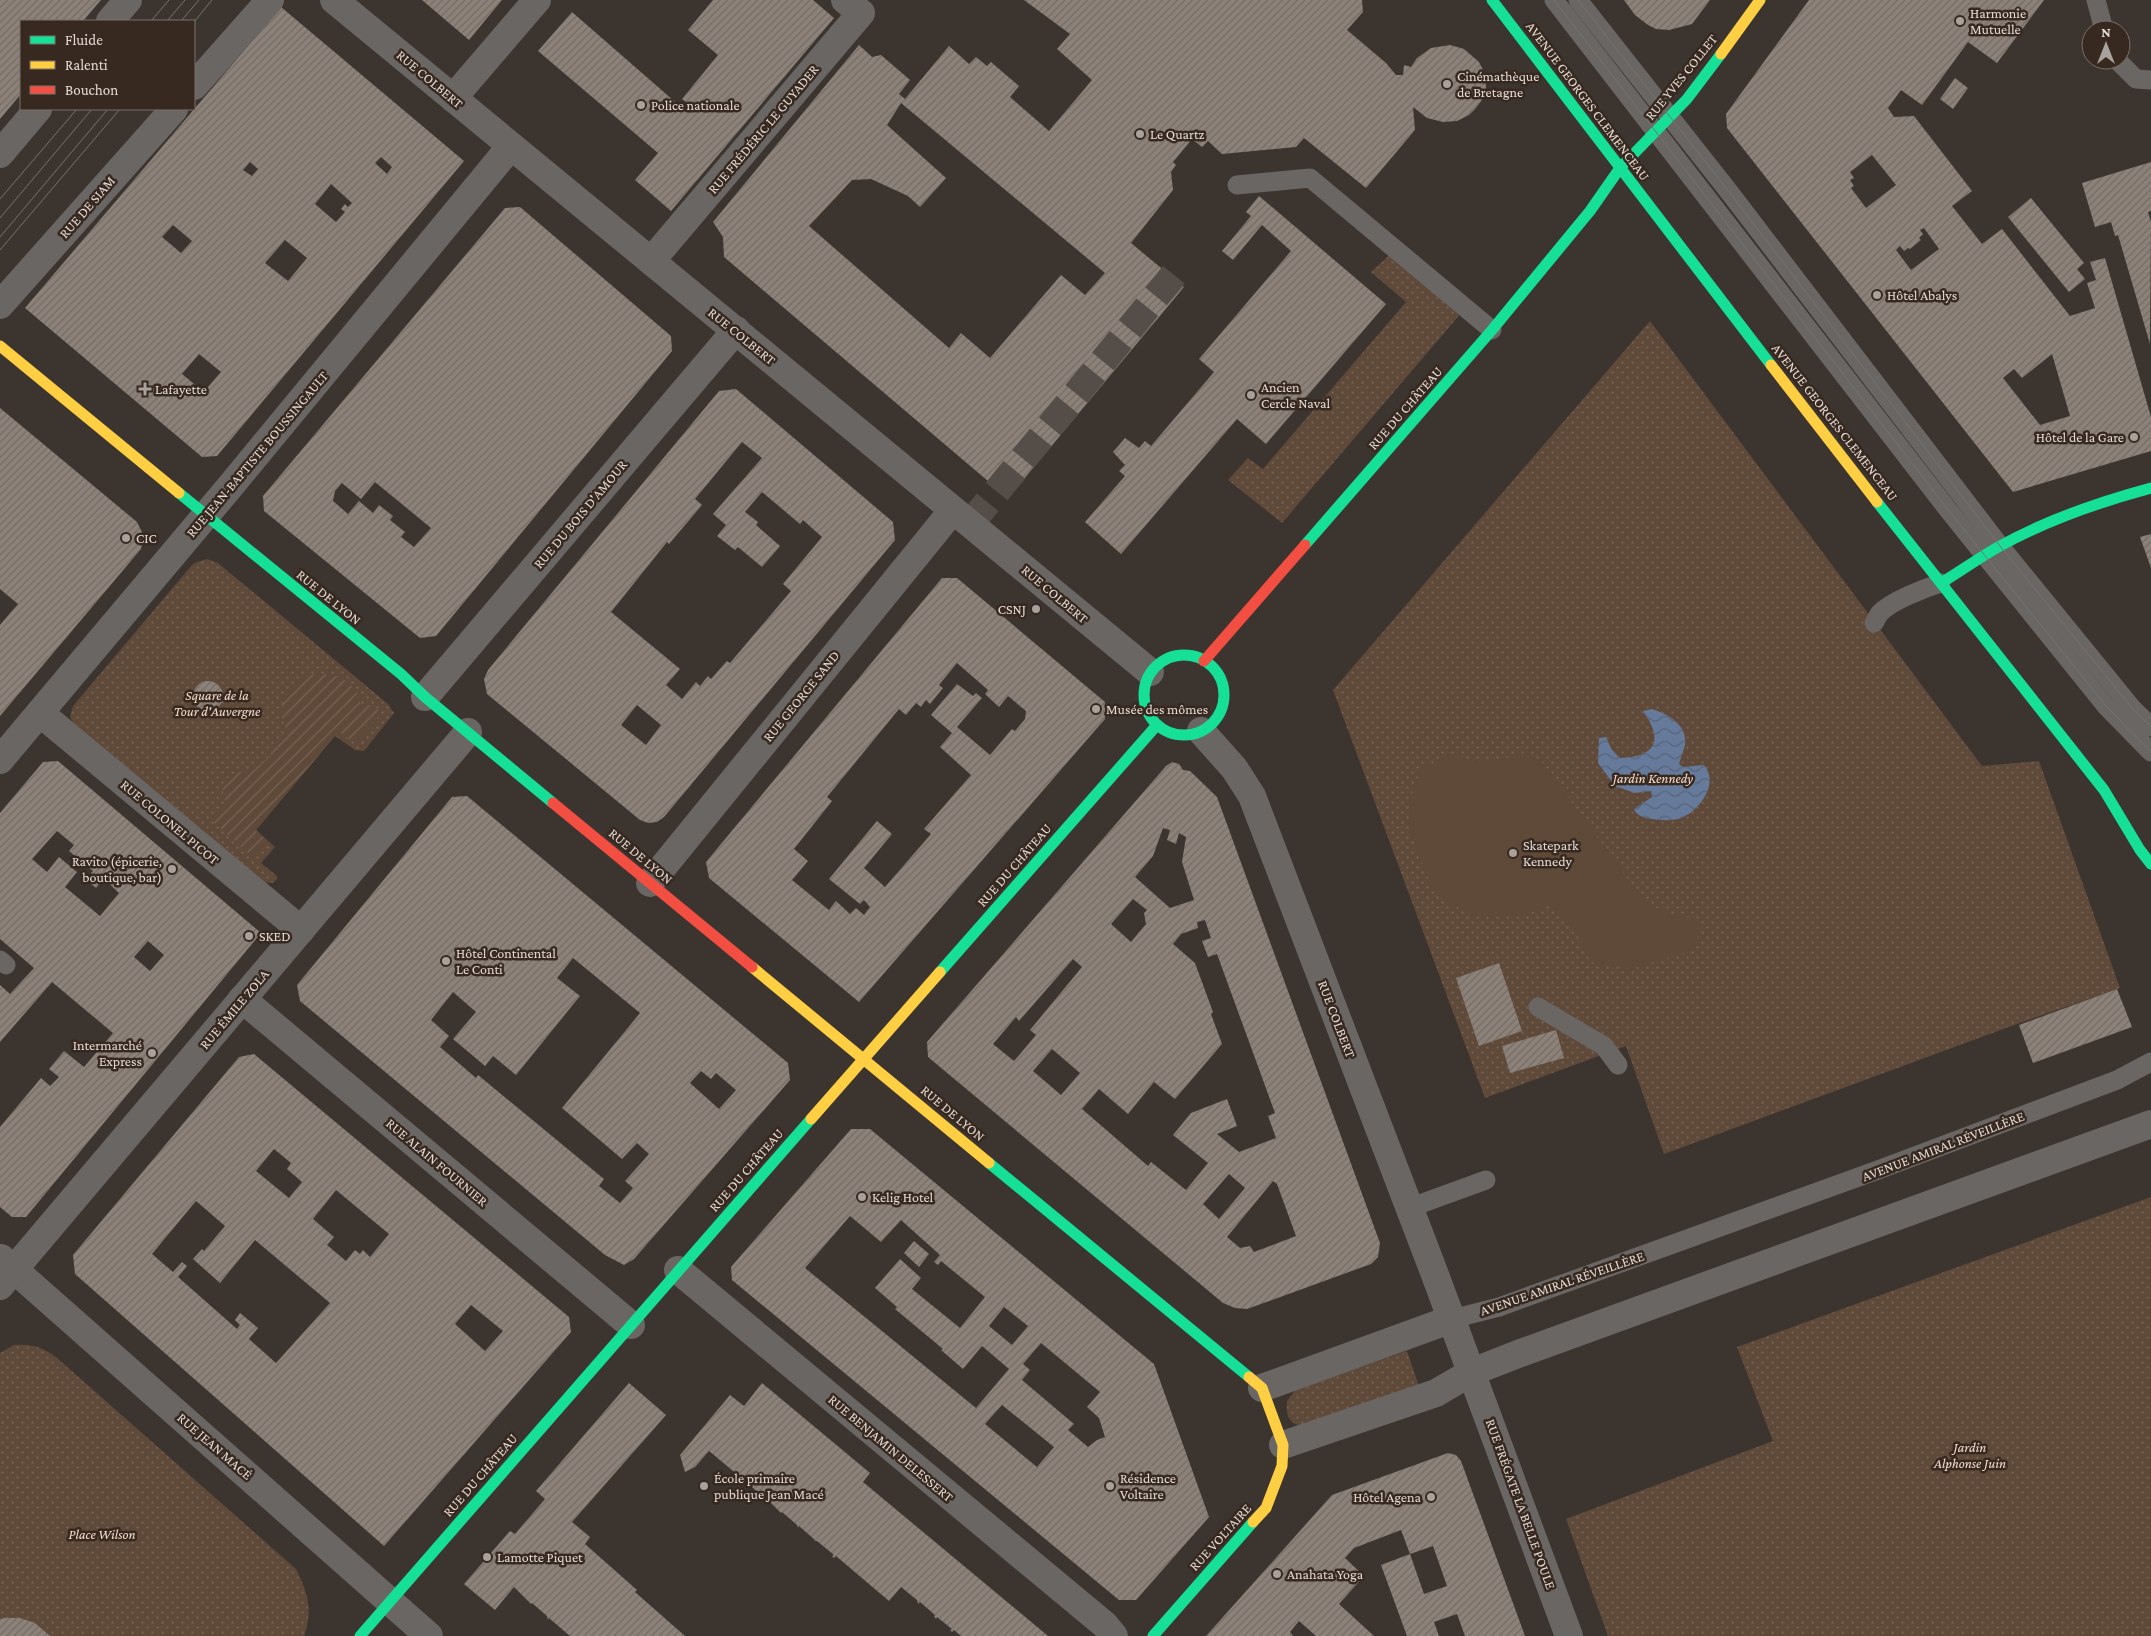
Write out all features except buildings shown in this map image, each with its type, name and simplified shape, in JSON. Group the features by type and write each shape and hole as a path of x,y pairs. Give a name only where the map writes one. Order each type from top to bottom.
{"main road":[{"name":"AVENUE GEORGES CLEMENCEAU","path":"1492,0 1672,237 2018,683 2104,790 2140,850 2151,864"},
{"name":"RUE YVES COLLET","path":"1620,168 1669,118 1711,67 1760,0"},
{"name":"RUE DU CHÂTEAU","path":"1204,660 1492,330 1590,211 1620,168"},
{"name":"RUE DE LYON","path":"0,346 401,674 425,697 1262,1388"},
{"path":"1941,583 1993,550 2097,503 2151,488"},
{"path":"1188,655 1204,660 1218,674 1223,693 1218,715 1202,731 1190,734 1178,734 1167,731 1157,725 1149,716 1145,704 1144,692 1150,672 1161,662 1171,657 1188,655"},
{"name":"RUE DU CHÂTEAU","path":"360,1636 678,1270 1157,725"},
{"path":"1262,1388 1283,1445"},
{"name":"RUE VOLTAIRE","path":"1153,1636 1266,1508 1282,1466 1283,1445"}],"street":[{"path":"111,20 128,0"},
{"path":"195,85 270,0"},
{"name":"RUE COLBERT","path":"334,0 1150,672"},
{"path":"453,98 537,0"},
{"name":"RUE FRÉDÉRIC LE GUYADER","path":"651,260 861,13 846,0"},
{"path":"0,154 37,110"},
{"name":"RUE DE SIAM","path":"0,305 173,110"},
{"name":"RUE JEAN-BAPTISTE BOUSSINGAULT","path":"0,760 206,515 511,146"},
{"name":"RUE DU BOIS D'AMOUR","path":"425,697 736,330"},
{"name":"RUE GEORGE SAND","path":"650,883 953,510"},
{"name":"RUE COLONEL PICOT","path":"40,713 301,930"},
{"name":"RUE COLBERT","path":"1202,731 1234,768 1252,796 1462,1345"},
{"name":"RUE ÉMILE ZOLA","path":"5,1271 242,999 468,732"},
{"name":"RUE ALAIN FOURNIER","path":"242,999 631,1325"},
{"path":"1283,1445 1436,1393 1472,1372 1518,1354 2151,1124"},
{"name":"RUE BENJAMIN DELESSERT","path":"678,1270 1109,1630"},
{"name":"RUE JEAN MACÉ","path":"5,1271 429,1636"},
{"name":"AVENUE AMIRAL RÉVEILLÈRE","path":"1262,1388 1452,1319"},
{"path":"1462,1345 1518,1354"},
{"name":"RUE FRÉGATE LA BELLE POULE","path":"1462,1345 1569,1636"}],"lane":[{"path":"1554,0 1936,495 1993,550 2151,727"},
{"path":"1578,0 1669,118 1730,193 2106,706 2151,752"},
{"path":"2096,0 2101,20"},
{"path":"2127,70 2136,79 2151,80"},
{"path":"1237,185 1310,178 1492,330"},
{"path":"1874,623 1880,613 1892,604 1920,589 1941,583"},
{"path":"1538,1007 1604,1046 1618,1065"},
{"name":"AVENUE AMIRAL RÉVEILLÈRE","path":"1452,1319 1498,1307 1878,1170 2117,1080 2151,1062"},
{"path":"1409,1208 1486,1180"}],"green space":[{"path":"1396,249 1462,312 1282,523 1228,480 1248,458 1263,469 1406,302 1371,272"},
{"name":"Jardin Kennedy","path":"1650,321 1982,766 2039,761 2120,988 1664,1154 1626,1046 1485,1098 1333,690"},
{"name":"Square de la Tour d'Auvergne","path":"207,559 218,563 388,704 394,713 364,751 355,750 335,736 256,830 275,847 261,863 277,876 273,883 261,882 74,724 70,717 73,706 192,565"},
{"path":"319,674 335,676 347,681 356,691 361,706 372,705 378,710 379,716 355,743 339,731 256,830 266,840 253,857 211,820 226,802 223,795 224,783 227,778 237,772 251,773 271,755 275,740 289,734 282,714 282,704 286,695 291,687 299,681 308,676"},
{"name":"Skatepark Kennedy","path":"1450,754 1473,762 1500,760 1520,754 1542,762 1644,901 1671,916 1695,918 1701,933 1689,951 1631,969 1592,962 1569,920 1550,905 1518,917 1474,917 1441,897 1427,876 1410,830 1411,797 1422,769"},
{"name":"Jardin Alphonse Juin","path":"2151,1197 2151,1636 1608,1636 1566,1519 1773,1441 1737,1347"},
{"name":"Place Wilson","path":"14,1345 37,1347 57,1358 296,1569 304,1586 309,1610 304,1636 0,1636 0,1353"},
{"path":"1407,1351 1420,1389 1300,1426 1292,1422 1288,1416 1287,1401 1296,1389"}],"water":[{"path":"1652,709 1676,721 1683,732 1685,745 1679,764 1683,767 1704,765 1710,780 1705,796 1700,803 1688,814 1677,819 1653,819 1638,815 1634,809 1652,797 1651,791 1635,793 1615,786 1598,763 1599,738 1606,737 1612,750 1620,758 1632,757 1649,750 1653,745 1653,730 1650,721 1643,711"}],"tunnel":[{"path":"970,524 1181,266"}],"tram line":[{"path":"152,20 169,0"},
{"path":"168,20 185,0"},
{"path":"182,20 199,0"},
{"path":"195,21 212,0"},
{"path":"1554,0 1949,511 2106,706 2151,752"},
{"path":"1578,0 1730,193 2000,546 2132,708 2151,727"},
{"path":"0,199 76,110"},
{"path":"0,218 91,110"},
{"path":"0,237 107,110"},
{"path":"0,250 119,110"}],"traffic: fast":[{"path":"1492,0 1771,365"},
{"path":"1305,545 1492,330 1590,211 1620,168 1687,99 1721,54"},
{"path":"1941,583 1993,550 2036,528 2112,499 2151,488"},
{"path":"179,493 401,674 425,697 553,803"},
{"path":"1877,502 2104,790 2140,850 2151,864"},
{"path":"1184,655 1199,658 1212,667 1221,680 1224,695 1221,710 1212,723 1199,732 1184,735 1169,732 1156,723 1147,710 1144,695 1147,680 1156,667 1169,658 1184,655"},
{"path":"940,972 1157,725"},
{"path":"360,1636 811,1119"},
{"path":"989,1163 1249,1377"},
{"path":"1153,1636 1253,1522"}],"traffic: slow":[{"path":"1721,54 1760,0"},
{"path":"0,346 179,493"},
{"path":"1771,365 1877,502"},
{"path":"752,967 989,1163"},
{"path":"811,1119 940,972"},
{"path":"1249,1377 1262,1388 1283,1445 1282,1466 1266,1508 1253,1522"}],"traffic: jam":[{"path":"1204,661 1305,545"},
{"path":"553,803 752,967"}],"place":[{"name":"Harmonie Mutuelle","path":"1960,21"},
{"name":"Cinémathèque de Bretagne","path":"1447,84"},
{"name":"Police nationale","path":"641,105"},
{"name":"Le Quartz","path":"1140,134"},
{"name":"Hôtel Abalys","path":"1877,295"},
{"name":"Lafayette","path":"145,389"},
{"name":"Ancien Cercle Naval","path":"1251,395"},
{"name":"Hôtel de la Gare","path":"2134,437"},
{"name":"CIC","path":"126,538"},
{"name":"CSNJ","path":"1036,609"},
{"name":"Musée des mômes","path":"1096,709"},
{"name":"Skatepark Kennedy","path":"1513,853"},
{"name":"Ravito (épicerie, boutique, bar)","path":"172,869"},
{"name":"SKED","path":"249,936"},
{"name":"Hôtel Continental Le Conti","path":"446,961"},
{"name":"Intermarché Express","path":"152,1053"},
{"name":"Kelig Hotel","path":"862,1197"},
{"name":"École primaire publique Jean Macé","path":"704,1486"},
{"name":"Résidence Voltaire","path":"1110,1486"},
{"name":"Hôtel Agena","path":"1431,1497"},
{"name":"Lamotte Piquet","path":"487,1557"},
{"name":"Anahata Yoga","path":"1277,1574"}]}
